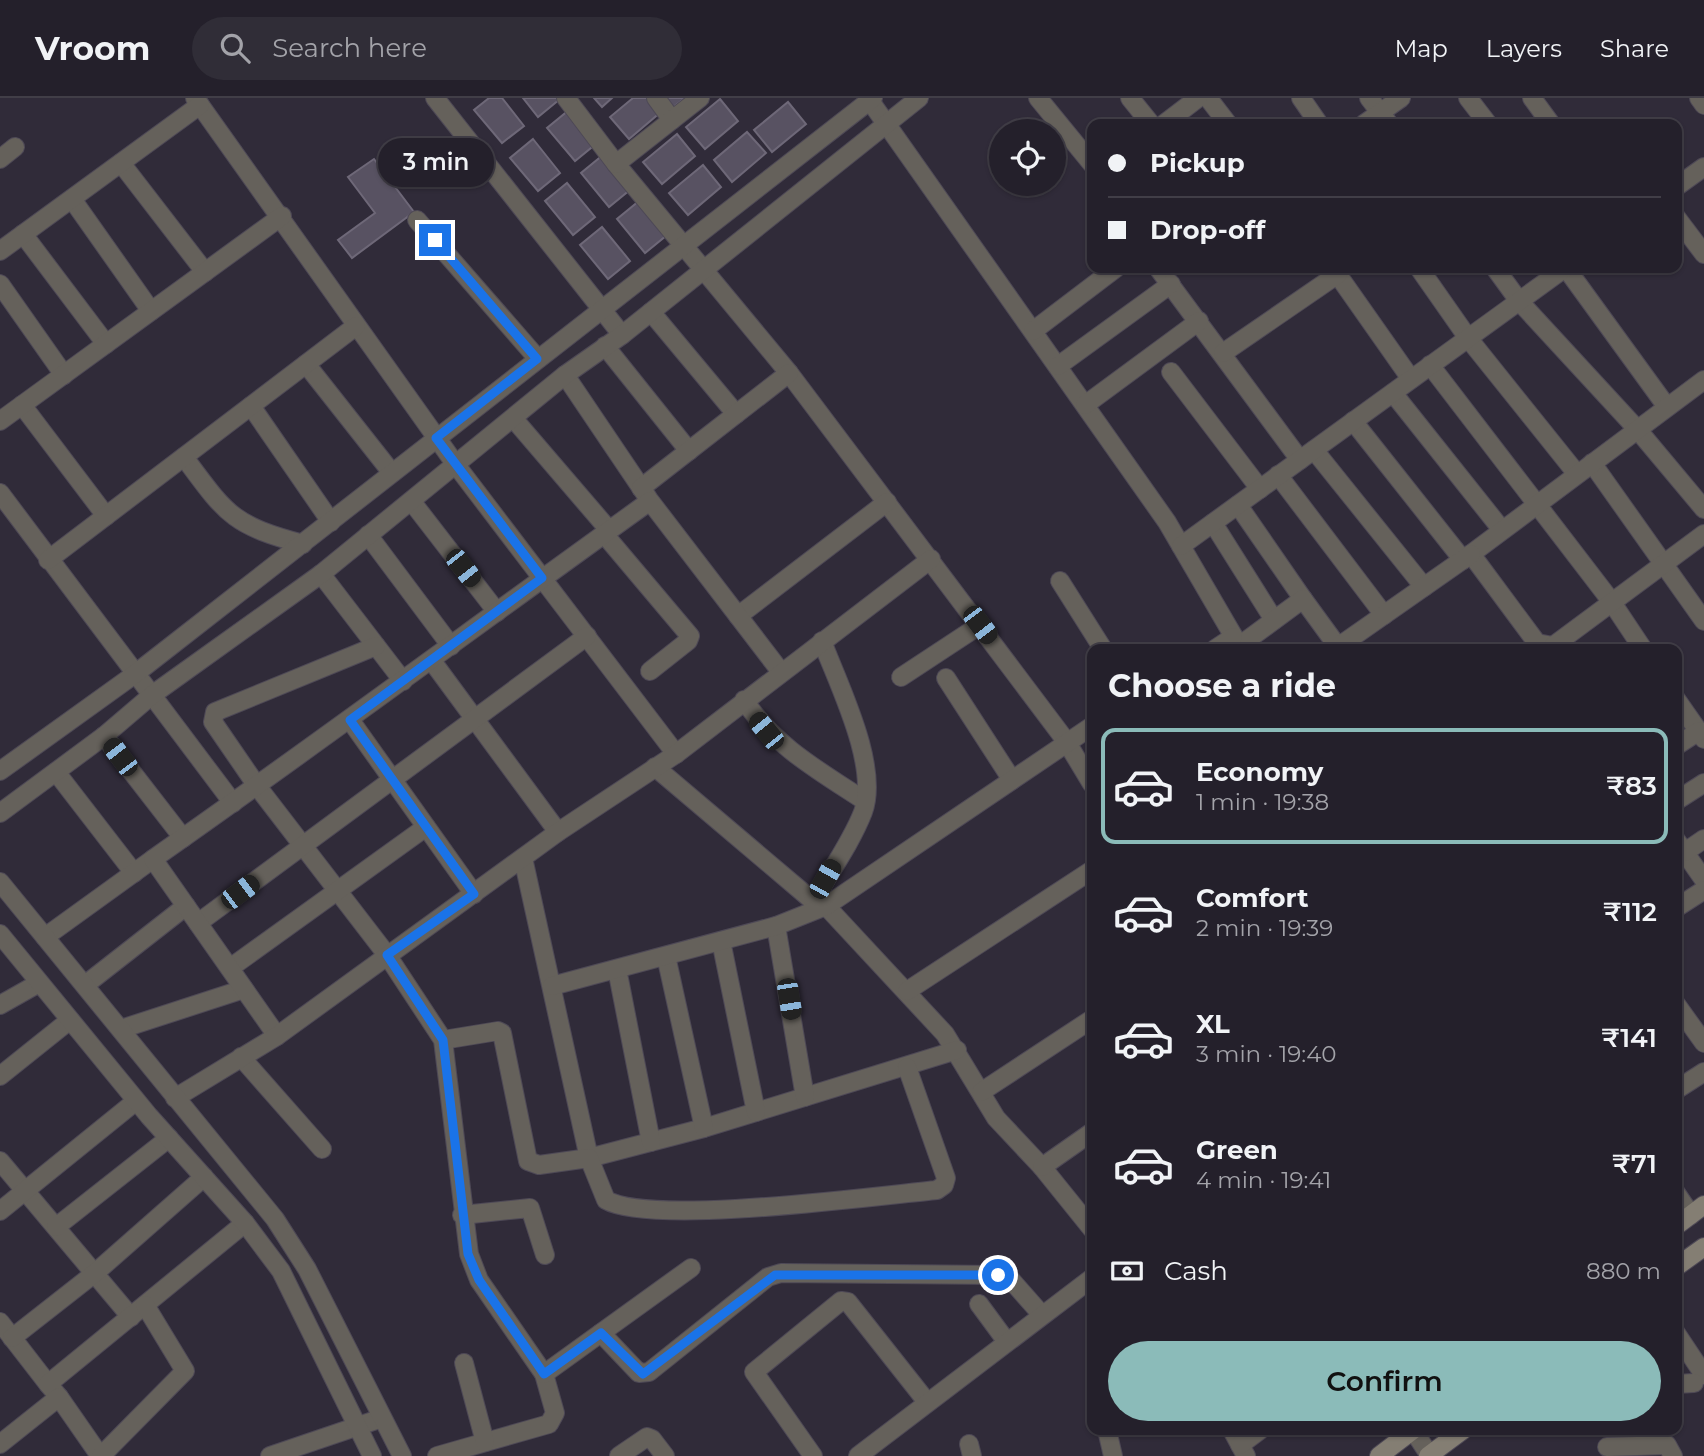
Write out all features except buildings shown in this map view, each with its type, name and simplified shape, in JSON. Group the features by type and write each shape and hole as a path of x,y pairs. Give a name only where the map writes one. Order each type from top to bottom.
{"main road":[{"path":"1682,1222 1698,1210"},
{"path":"1682,1263 1704,1247"},
{"path":"1379,1456 1406,1435"},
{"path":"1430,1456 1457,1435"}],"street":[{"path":"435,98 622,335"},
{"path":"566,98 616,164 789,373 1066,741 1087,776"},
{"path":"656,98 672,120"},
{"path":"616,164 700,98"},
{"path":"0,813 97,742 152,695 321,574 565,375 622,335 919,98"},
{"path":"1038,98 1087,158"},
{"path":"1130,98 1147,119"},
{"path":"1171,119 1198,98"},
{"path":"1208,98 1224,119"},
{"path":"1301,98 1316,119"},
{"path":"1380,111 1401,98"},
{"path":"1468,98 1484,119"},
{"path":"1532,98 1547,119"},
{"path":"1699,98 1704,105"},
{"path":"0,772 135,674 537,359 686,246 870,99 1167,522 1238,644 1303,599"},
{"path":"0,251 121,163 198,101 282,216 436,438 676,754"},
{"path":"0,159 15,147"},
{"path":"121,163 205,272"},
{"path":"1682,183 1704,167"},
{"path":"72,199 151,312"},
{"path":"0,421 282,216"},
{"path":"417,220 537,359"},
{"path":"1682,225 1704,254"},
{"path":"23,234 106,344"},
{"path":"1033,331 1109,273"},
{"path":"1162,273 1223,353 1307,455 1424,587"},
{"path":"1223,353 1332,273"},
{"path":"1336,273 1411,379"},
{"path":"1422,273 1468,338 1577,474"},
{"path":"1499,273 1519,301 1637,429 1704,509"},
{"path":"1181,547 1558,273"},
{"path":"1569,273 1667,407"},
{"path":"0,284 64,375"},
{"path":"1058,366 1171,284"},
{"path":"651,312 736,414"},
{"path":"1085,405 1199,321"},
{"path":"48,560 356,326"},
{"path":"605,346 689,451"},
{"path":"306,364 392,472"},
{"path":"1430,365 1538,503 1640,644"},
{"path":"1171,372 1260,489"},
{"path":"45,937 432,661 607,532 689,451 789,373"},
{"path":"565,375 645,495 781,672"},
{"path":"1342,644 1467,557 1667,407 1701,387"},
{"path":"1393,393 1502,530"},
{"path":"22,405 106,516"},
{"path":"251,406 331,522"},
{"path":"513,418 690,636 650,671"},
{"path":"1353,421 1538,643 1542,644"},
{"path":"184,457 230,515 266,534 303,544"},
{"path":"1592,463 1704,621"},
{"path":"1278,475 1384,615"},
{"path":"0,493 233,803"},
{"path":"412,502 497,612"},
{"path":"738,616 887,502"},
{"path":"1238,505 1333,644"},
{"path":"1213,523 1274,620"},
{"path":"1559,644 1611,601 1704,534"},
{"path":"368,536 451,646"},
{"path":"175,1098 276,1036 558,832 676,754 931,559"},
{"path":"321,574 403,681"},
{"path":"1060,582 1100,644"},
{"path":"901,677 980,625"},
{"path":"198,923 587,636"},
{"path":"819,904 863,812 865,801 860,745 822,641"},
{"path":"376,646 215,712 215,726 257,786 387,955 443,1040 468,1254 479,1280 544,1374 554,1420 549,1424 437,1456"},
{"path":"432,661 558,832"},
{"path":"947,678 1012,780"},
{"path":"744,700 766,731 783,746 865,801"},
{"path":"1682,708 1701,735 1682,743"},
{"path":"350,720 474,894"},
{"path":"69,722 97,742 183,838"},
{"path":"552,986 776,926 819,904 1087,729"},
{"path":"655,767 819,904 906,991 957,1050 996,1118 1042,1167 1087,1223"},
{"path":"56,772 134,873"},
{"path":"1682,797 1704,783"},
{"path":"230,968 426,827"},
{"path":"1682,846 1704,839"},
{"path":"1682,847 1704,880"},
{"path":"523,858 589,1158 606,1200 615,1205 690,1210 937,1190 944,1185 947,1178 907,1067"},
{"path":"153,859 276,1036"},
{"path":"906,991 1087,873"},
{"path":"0,882 290,1241 402,1456"},
{"path":"1682,904 1704,890"},
{"path":"85,985 186,906"},
{"path":"776,926 805,1097"},
{"path":"0,934 136,1101 245,1223 297,1298 372,1456"},
{"path":"721,941 756,1112"},
{"path":"666,956 704,1128"},
{"path":"617,969 651,1142"},
{"path":"0,1005 39,983"},
{"path":"121,1030 244,989"},
{"path":"1682,1012 1704,1043"},
{"path":"0,1076 70,1020"},
{"path":"981,1092 1087,1022"},
{"path":"443,1040 498,1031 502,1033 506,1040 528,1161 539,1165 589,1158 704,1128 957,1050"},
{"path":"241,1057 322,1149"},
{"path":"1682,1086 1704,1072"},
{"path":"0,1211 136,1101"},
{"path":"1042,1167 1087,1136"},
{"path":"56,1227 169,1138"},
{"path":"0,1161 94,1273 138,1311 185,1371 101,1456 0,1322"},
{"path":"12,1338 94,1273 204,1177"},
{"path":"1682,1198 1698,1210"},
{"path":"462,1215 530,1208 545,1255"},
{"path":"1,1441 138,1311 245,1223"},
{"path":"544,1374 691,1268"},
{"path":"601,1333 639,1373 649,1372 768,1278 781,1273 998,1275 1012,1281 1042,1315"},
{"path":"858,1456 1087,1282"},
{"path":"813,1456 754,1372 841,1301 848,1301 927,1402"},
{"path":"979,1304 1007,1342"},
{"path":"1682,1352 1691,1381"},
{"path":"464,1363 485,1442"},
{"path":"270,1456 382,1418"},
{"path":"1108,1435 1113,1456"},
{"path":"1416,1435 1430,1456"},
{"path":"619,1456 647,1437 652,1438 665,1456"},
{"path":"1607,1444 1667,1445 1673,1456"}],"route":[{"path":"435,240 537,359 436,438 542,578 350,720 474,894 387,955 443,1040 462,1215 468,1254 479,1280 544,1374 601,1333 643,1374 768,1278 781,1273 998,1275"}]}
